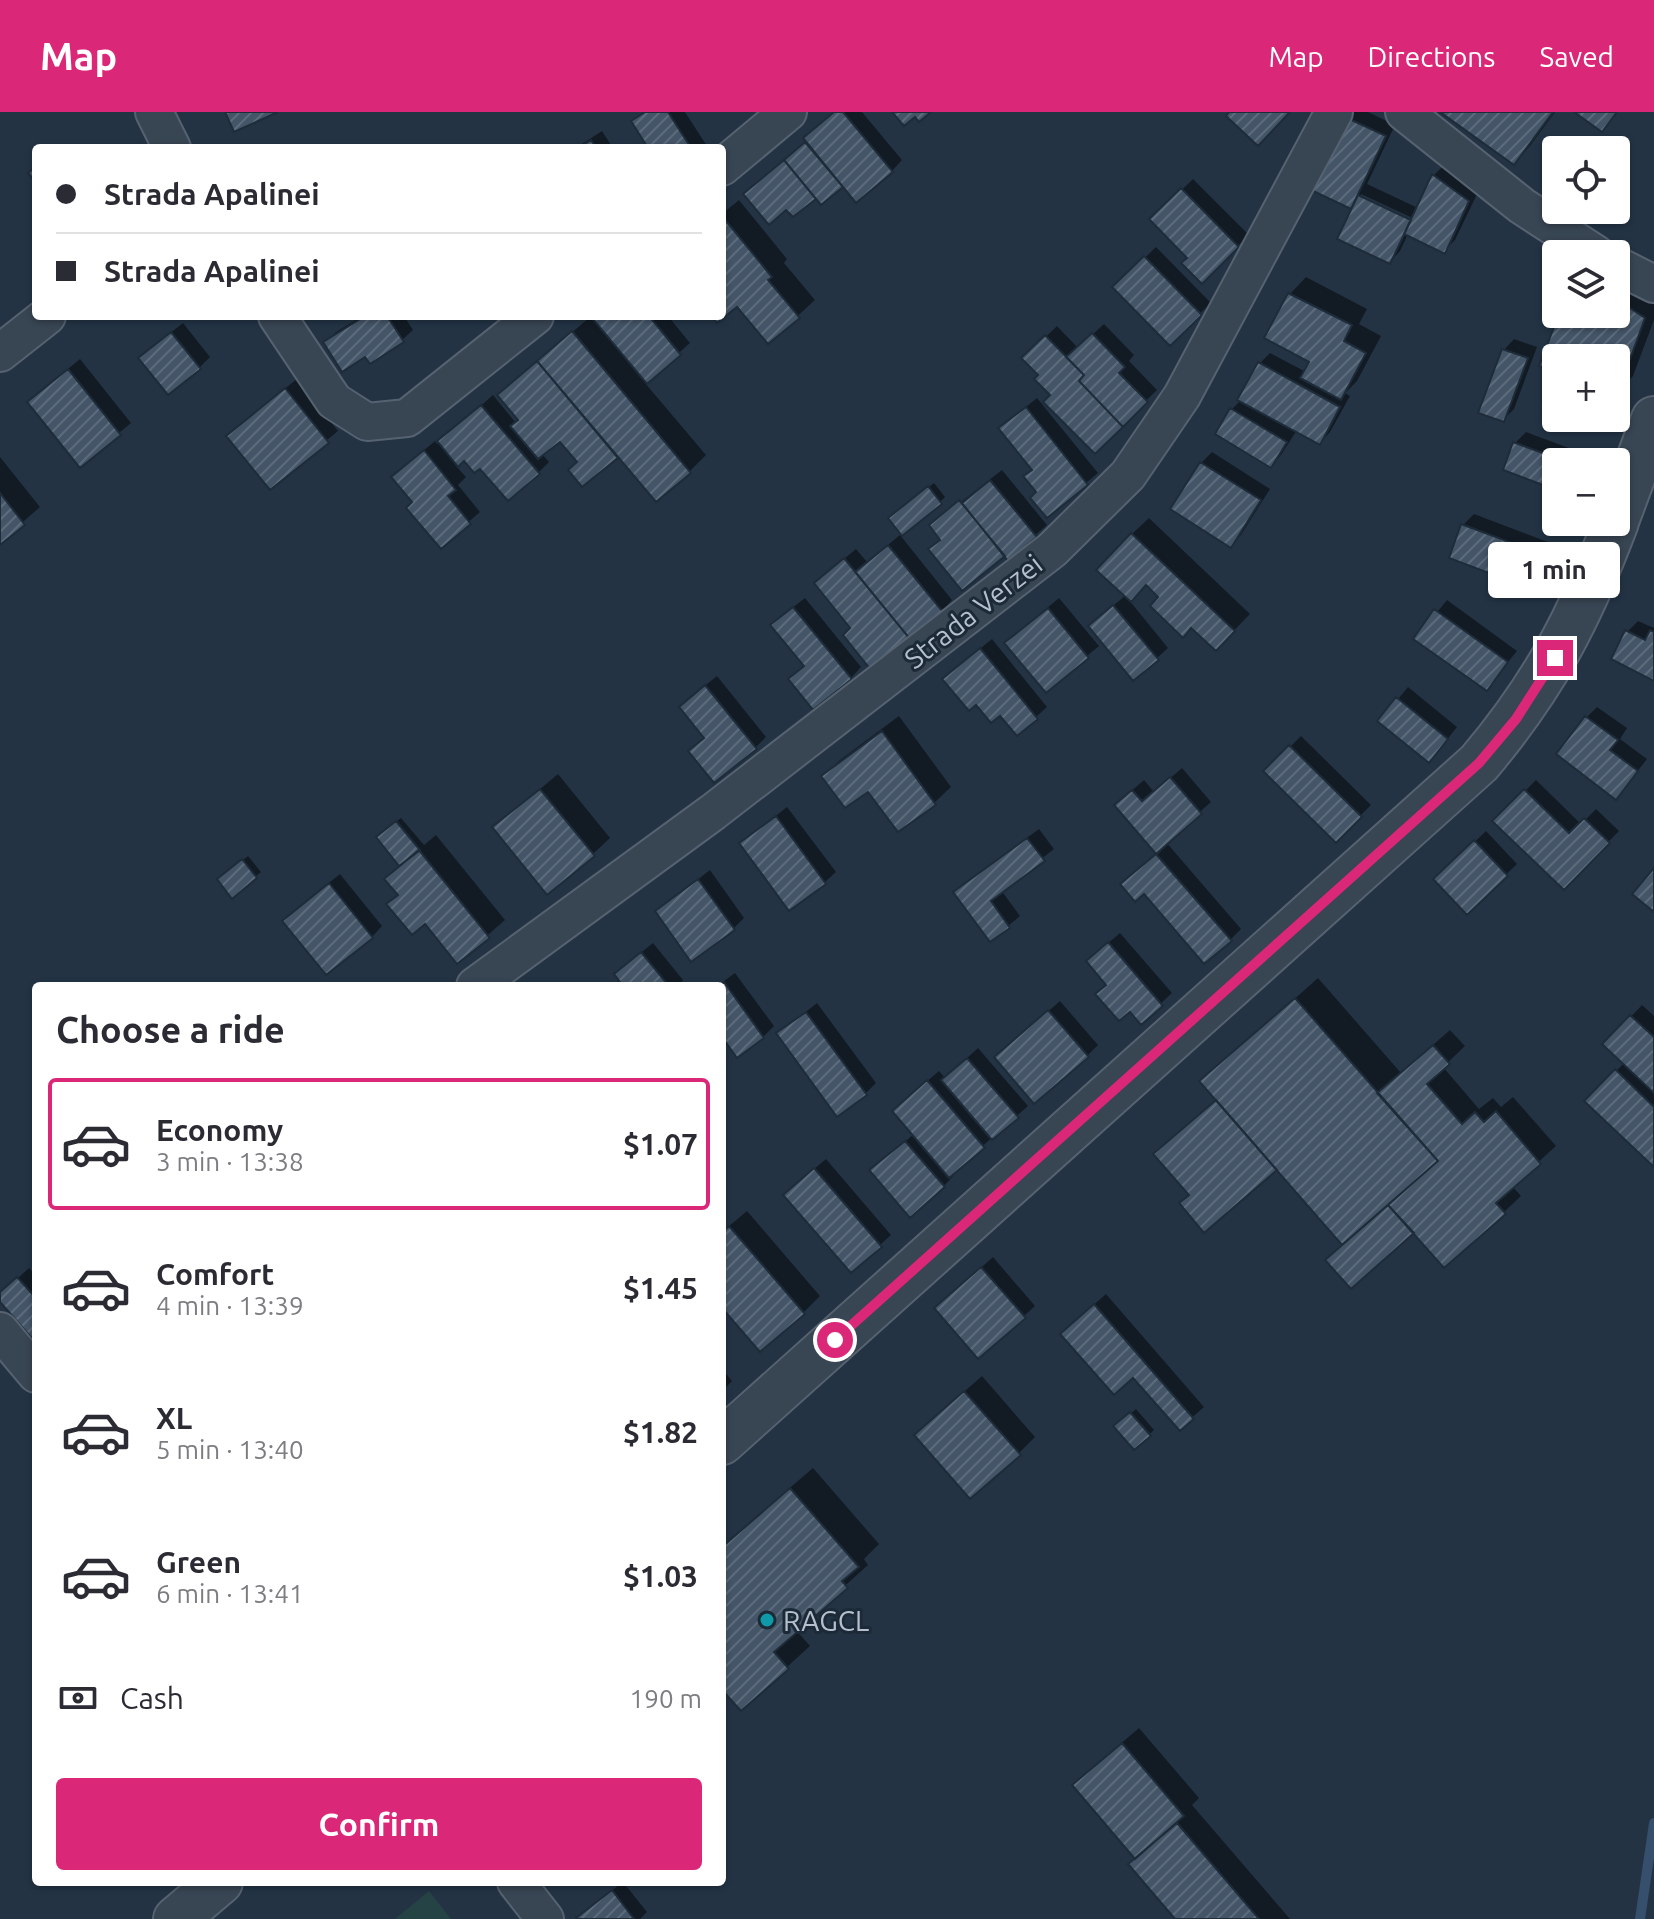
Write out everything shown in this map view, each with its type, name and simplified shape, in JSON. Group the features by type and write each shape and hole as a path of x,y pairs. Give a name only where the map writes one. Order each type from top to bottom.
{"street":[{"path":"154,112 170,144"},
{"path":"726,164 788,112"},
{"name":"Strada Verzei","path":"480,982 713,812 1040,560 1128,475 1182,396 1334,112"},
{"path":"1404,112 1522,206 1574,240"},
{"path":"1630,272 1654,284"},
{"path":"0,353 42,320"},
{"path":"280,320 334,401 367,422 407,418 530,320"},
{"path":"1630,483 1654,419"},
{"path":"726,1438 1479,763 1516,719 1561,647 1610,536"},
{"path":"0,1331 32,1369"},
{"path":"176,1919 215,1886"},
{"path":"519,1886 545,1919"}],"green space":[{"path":"429,1891 451,1919 395,1919"}],"building":[{"path":"225,112 278,112 234,132"},
{"path":"645,112 668,112 688,144 645,144 631,121"},
{"path":"834,112 843,112 893,172 856,203 803,138"},
{"path":"892,112 931,112 919,122 915,117 904,126"},
{"path":"1229,112 1290,112 1258,146 1226,116"},
{"path":"1440,112 1553,112 1514,165"},
{"path":"1574,112 1617,112 1602,132"},
{"path":"1345,117 1386,136 1351,209 1311,190"},
{"path":"805,142 843,187 821,205 784,160"},
{"path":"784,160 816,199 793,217 786,210 769,225 743,194"},
{"path":"1432,174 1469,201 1445,254 1404,234"},
{"path":"1181,188 1239,247 1202,284 1181,263 1187,258 1149,219"},
{"path":"1358,195 1411,220 1390,264 1337,239"},
{"path":"726,221 772,277 768,280 800,318 768,344 737,307 726,316"},
{"path":"1144,256 1202,315 1170,346 1112,287"},
{"path":"1288,293 1352,325 1344,341 1366,353 1341,400 1300,378 1309,362 1264,338"},
{"path":"1630,308 1645,318 1630,359 1630,344 1547,344 1554,328 1630,328"},
{"path":"359,320 390,320 404,342 370,364 365,357 342,372 323,342"},
{"path":"594,320 652,320 681,355 647,384"},
{"path":"572,331 691,473 656,502 537,361"},
{"path":"171,332 201,369 168,395 138,358"},
{"path":"1092,333 1125,367 1119,373 1148,402 1123,427 1079,381 1084,375 1066,357"},
{"path":"1045,335 1084,375 1079,381 1123,427 1095,454 1043,402 1050,395 1034,379 1038,375 1021,358"},
{"path":"1502,349 1528,358 1504,422 1478,413"},
{"path":"537,361 618,458 582,487 568,470 577,462 560,442 538,459 510,426 518,420 497,395"},
{"path":"1258,362 1340,407 1320,445 1237,400"},
{"path":"68,369 121,435 80,468 27,402"},
{"path":"285,388 329,443 270,490 226,436"},
{"path":"481,405 540,474 508,501 480,469 474,473 464,461 458,467 437,441"},
{"path":"1026,407 1088,485 1047,518 1030,498 1036,492 1023,476 1032,470 998,428"},
{"path":"1230,408 1287,442 1271,468 1215,434"},
{"path":"1513,442 1542,453 1542,485 1503,470"},
{"path":"424,450 456,490 448,496 471,524 441,549 406,508 412,502 391,477"},
{"path":"1200,462 1261,500 1231,548 1170,509"},
{"path":"990,480 1037,537 1008,561 962,503"},
{"path":"928,486 942,504 902,536 888,518"},
{"path":"0,493 25,525 0,545"},
{"path":"959,500 1005,556 962,591 928,549 940,540 929,525"},
{"path":"1461,524 1555,559 1542,593 1449,558"},
{"path":"1131,533 1235,631 1216,651 1191,628 1183,638 1150,606 1158,597 1146,585 1131,602 1096,570"},
{"path":"888,545 943,612 910,639 855,572"},
{"path":"844,558 910,639 871,670 843,635 850,628 814,583"},
{"path":"1113,605 1159,660 1133,681 1088,626"},
{"path":"793,607 852,679 813,710 788,679 804,666 770,625"},
{"path":"1048,608 1089,658 1046,693 1004,643"},
{"path":"1434,609 1508,662 1487,691 1413,639"},
{"path":"1625,630 1645,640 1650,630 1654,632 1654,681 1611,659"},
{"path":"980,648 1038,719 1017,736 1000,716 991,723 976,705 969,711 942,679"},
{"path":"705,685 757,749 714,783 688,751 704,738 679,707"},
{"path":"1396,697 1448,739 1429,763 1377,721"},
{"path":"1585,716 1618,740 1610,750 1638,771 1616,800 1556,754"},
{"path":"882,731 936,805 898,832 868,792 845,808 821,776"},
{"path":"1289,745 1362,817 1336,843 1263,771"},
{"path":"1170,777 1202,814 1156,854 1114,805 1132,790 1142,801"},
{"path":"540,789 595,856 547,895 492,827"},
{"path":"1524,789 1569,833 1584,818 1610,843 1564,890 1492,821"},
{"path":"776,816 826,884 789,911 739,843"},
{"path":"396,821 420,850 399,866 376,837"},
{"path":"1027,838 1045,861 991,901 1010,928 990,942 953,892"},
{"path":"1474,840 1508,876 1467,915 1433,879"},
{"path":"419,850 490,938 457,964 425,924 412,935 386,904 398,895 384,879"},
{"path":"1156,854 1232,941 1204,964 1144,894 1135,902 1120,884"},
{"path":"242,859 257,878 232,899 217,879"},
{"path":"1654,868 1654,912 1632,894"},
{"path":"698,879 735,930 691,962 655,911"},
{"path":"329,883 373,938 326,975 282,921"},
{"path":"1108,942 1163,1006 1141,1025 1130,1012 1119,1021 1095,994 1106,985 1086,961"},
{"path":"641,952 666,982 620,982 614,974"},
{"path":"726,985 764,1038 737,1058 726,1043"},
{"path":"1295,998 1438,1161 1342,1245 1199,1081"},
{"path":"1048,1010 1089,1057 1034,1104 994,1057"},
{"path":"806,1012 867,1095 837,1117 776,1033"},
{"path":"1630,1015 1654,1037 1654,1093 1602,1044"},
{"path":"1433,1045 1450,1064 1427,1084 1462,1124 1475,1112 1484,1122 1496,1111 1541,1164 1496,1203 1506,1214 1444,1268 1388,1205 1438,1161 1377,1093"},
{"path":"967,1058 1019,1118 992,1140 941,1080"},
{"path":"1615,1069 1654,1107 1654,1167 1584,1101"},
{"path":"927,1080 985,1148 949,1178 892,1111"},
{"path":"1216,1100 1277,1170 1204,1233 1179,1203 1189,1195 1153,1154"},
{"path":"905,1141 945,1187 910,1218 869,1170"},
{"path":"814,1168 882,1247 851,1273 783,1195"},
{"path":"1388,1205 1414,1233 1351,1289 1325,1260"},
{"path":"729,1226 805,1314 760,1352 726,1313 726,1229"},
{"path":"981,1267 1026,1318 978,1359 934,1308"},
{"path":"17,1277 32,1294 32,1338 0,1302 0,1292"},
{"path":"1094,1304 1194,1419 1180,1431 1133,1378 1114,1395 1060,1334"},
{"path":"964,1391 1021,1455 970,1499 914,1435"},
{"path":"1130,1412 1151,1436 1134,1450 1113,1426"},
{"name":"RAGCL","path":"790,1488 859,1567 842,1581 848,1588 774,1652 789,1669 741,1711 726,1694 726,1544"},
{"path":"1122,1743 1184,1816 1135,1859 1072,1785"},
{"path":"1177,1823 1259,1919 1175,1919 1128,1864"},
{"path":"612,1890 634,1919 576,1918"}],"waterway":[{"path":"1640,1919 1654,1823"}],"place":[{"name":"RAGCL","path":"767,1620"}],"route":[{"path":"835,1340 1479,763 1516,719 1555,658"}]}
